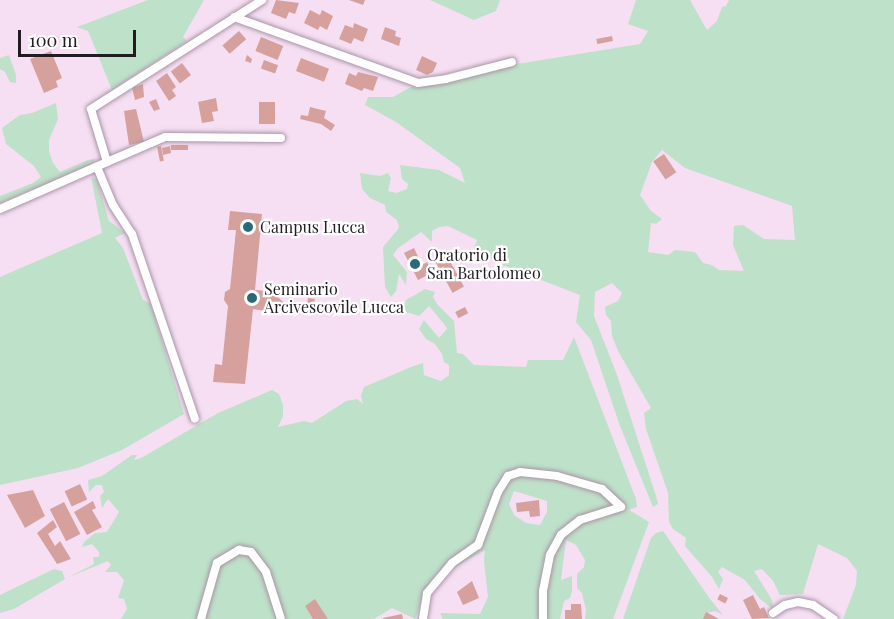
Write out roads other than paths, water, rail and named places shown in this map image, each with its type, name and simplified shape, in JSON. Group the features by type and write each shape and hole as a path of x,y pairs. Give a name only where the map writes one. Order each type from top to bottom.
{"street":[{"path":"107,162 91,109 262,0"},
{"path":"234,17 418,82 446,79 512,62"},
{"path":"0,209 165,137 281,138"},
{"path":"97,167 114,205 132,234 195,419"},
{"path":"423,619 427,593 452,563 478,545 498,492 508,476 520,472 557,476 602,489 621,507 580,520 561,535 550,555 543,591 543,619"},
{"path":"201,619 217,563 239,550 251,552 266,572 281,619"},
{"path":"773,613 786,605 798,602 813,605 827,612 834,619"}],"place":[{"name":"Campus Lucca","path":"248,227"},
{"name":"Oratorio di San Bartolomeo","path":"415,264"},
{"name":"Seminario Arcivescovile Lucca","path":"252,298"}]}
